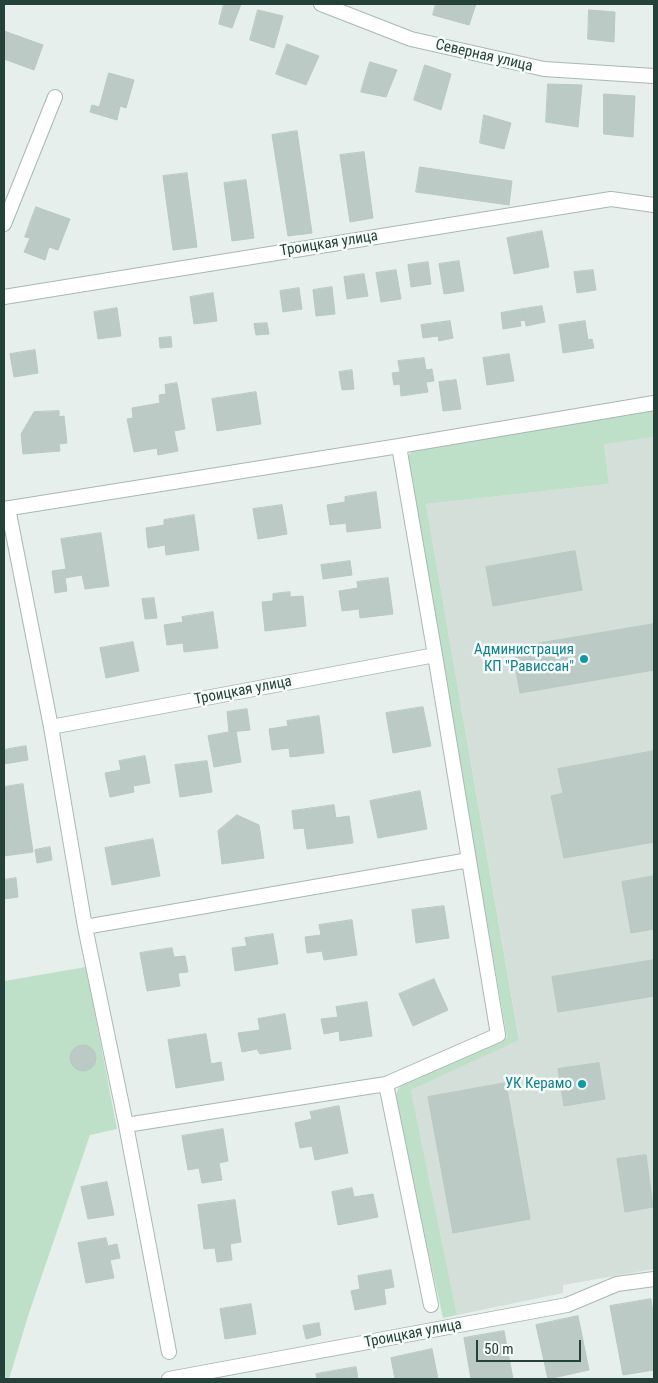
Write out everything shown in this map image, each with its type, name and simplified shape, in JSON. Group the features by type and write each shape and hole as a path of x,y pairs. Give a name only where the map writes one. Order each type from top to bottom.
{"street":[{"name":"Северная улица","path":"321,4 411,39 544,69 654,76"},
{"path":"4,224 55,97"},
{"name":"Троицкая улица","path":"4,297 611,199 654,205"},
{"path":"170,1352 126,1124 85,927 51,727 6,508 399,446 654,403"},
{"path":"126,1124 386,1084 498,1034 399,446"},
{"name":"Троицкая улица","path":"51,727 435,655"},
{"path":"85,927 469,860"},
{"name":"Троицкая улица","path":"386,1084 431,1304"},
{"name":"Троицкая улица","path":"169,1379 567,1305 617,1284 654,1279"}],"shaded area":[{"path":"654,437 654,1269 563,1285 563,1293 457,1315 411,1090 519,1039 426,504 609,484 604,443"}],"green space":[{"path":"654,409 654,437 604,444 609,484 426,504 519,1040 411,1090 457,1315 443,1318 394,1098 401,1084 507,1038 407,457 413,450"},
{"path":"86,967 117,1129 90,1135 29,1313 9,1379 4,1379 4,981"}],"building":[{"path":"224,4 241,4 232,28 219,24"},
{"path":"436,4 476,4 469,25 433,15"},
{"path":"258,10 283,16 274,48 250,40"},
{"path":"589,10 615,12 614,42 588,39"},
{"path":"4,31 43,45 34,70 4,59"},
{"path":"287,44 319,56 306,85 276,74"},
{"path":"370,62 397,70 386,97 361,92"},
{"path":"425,65 451,74 441,110 414,100"},
{"path":"109,73 134,80 126,108 120,106 117,120 90,112 92,105 99,107"},
{"path":"548,84 582,85 578,127 546,122"},
{"path":"604,94 635,96 633,137 604,134"},
{"path":"484,115 511,123 504,149 480,143"},
{"path":"297,131 312,233 288,236 272,135"},
{"path":"364,152 373,218 350,222 340,155"},
{"path":"420,167 512,181 509,205 416,192"},
{"path":"187,173 197,247 173,250 163,176"},
{"path":"246,180 254,238 232,241 224,183"},
{"path":"36,207 70,219 58,250 49,247 45,260 24,252 30,238 25,237"},
{"path":"542,231 549,267 514,274 507,238"},
{"path":"459,261 464,291 444,294 439,264"},
{"path":"428,262 431,284 411,287 408,265"},
{"path":"396,270 401,299 381,302 376,273"},
{"path":"593,270 596,290 577,293 574,272"},
{"path":"364,274 368,296 347,299 344,277"},
{"path":"332,287 335,314 316,316 313,290"},
{"path":"299,288 302,309 283,312 280,291"},
{"path":"213,293 217,321 194,324 190,297"},
{"path":"542,306 545,322 526,326 523,309"},
{"path":"117,308 121,336 98,339 94,312"},
{"path":"523,309 525,320 520,321 521,326 503,329 501,313"},
{"path":"450,321 453,338 439,341 438,336 423,338 421,325"},
{"path":"585,321 588,340 592,339 594,348 563,353 559,325"},
{"path":"267,323 269,334 256,335 254,324"},
{"path":"171,337 172,347 160,348 159,338"},
{"path":"35,350 38,373 14,377 10,354"},
{"path":"509,354 514,381 487,385 483,358"},
{"path":"424,358 426,370 432,369 434,381 426,382 428,392 401,396 400,384 394,385 392,373 400,372 398,361"},
{"path":"352,370 354,389 342,390 339,372"},
{"path":"456,380 461,409 443,411 439,382"},
{"path":"177,383 185,429 174,431 178,451 158,455 157,448 134,452 127,419 133,418 132,408 160,403 159,395 166,394 165,385"},
{"path":"256,392 261,424 217,431 212,399"},
{"path":"59,411 59,417 64,416 67,443 59,444 60,451 23,454 21,434 34,412"},
{"path":"376,492 381,528 347,532 346,523 330,525 327,505 345,502 345,497"},
{"path":"282,505 287,534 258,539 253,509"},
{"path":"194,515 199,550 166,555 165,545 148,548 146,528 164,525 164,520"},
{"path":"101,533 109,586 85,589 82,575 65,578 67,591 55,593 52,571 66,569 61,539"},
{"path":"575,551 582,590 493,606 486,567"},
{"path":"350,561 352,575 323,579 321,565"},
{"path":"388,578 393,614 360,618 359,609 342,611 339,591 358,588 357,582"},
{"path":"290,592 290,597 303,596 306,626 265,631 262,602 273,601 273,594"},
{"path":"154,598 157,618 145,619 142,599"},
{"path":"213,612 218,648 184,652 183,643 167,645 164,625 183,622 182,617"},
{"name":"Администрация КП \"Рависсан\"","path":"654,624 654,670 520,693 512,648"},
{"path":"133,642 139,671 106,678 100,648"},
{"path":"423,707 431,746 393,753 386,713"},
{"path":"247,709 250,730 229,732 227,712"},
{"path":"319,716 324,753 290,757 289,748 272,750 269,729 288,726 287,721"},
{"path":"236,731 241,762 214,767 208,736"},
{"path":"26,746 28,760 4,764 4,750"},
{"path":"654,751 654,842 564,858 551,796 563,793 558,769"},
{"path":"145,756 150,783 133,786 134,792 110,797 105,773 121,770 119,761"},
{"path":"207,761 212,792 180,797 175,765"},
{"path":"23,784 33,852 4,856 4,787"},
{"path":"420,791 427,829 378,838 370,801"},
{"path":"334,805 336,818 349,816 353,843 307,849 304,828 294,829 292,811"},
{"path":"237,815 259,825 264,858 222,864 218,831"},
{"path":"153,839 160,876 112,885 105,848"},
{"path":"50,847 52,860 37,863 35,850"},
{"path":"654,876 654,929 631,933 622,882"},
{"path":"16,878 18,897 4,899 4,880"},
{"path":"444,906 449,938 416,943 412,910"},
{"path":"352,920 357,955 324,960 322,951 307,953 305,937 321,935 319,925"},
{"path":"273,934 278,964 235,971 232,948 247,946 245,938"},
{"path":"172,948 174,957 185,956 188,972 178,973 180,986 147,991 140,953"},
{"path":"654,960 654,996 558,1012 552,977"},
{"path":"434,979 448,1010 413,1026 399,994"},
{"path":"367,1002 372,1036 340,1041 339,1031 324,1034 321,1019 338,1017 336,1007"},
{"path":"285,1014 291,1049 260,1054 257,1049 242,1052 238,1033 260,1030 258,1019"},
{"path":"206,1034 211,1064 221,1062 224,1080 176,1088 168,1040"},
{"path":"83,1045 92,1049 96,1058 92,1067 83,1071 74,1067 70,1058 74,1049"},
{"name":"УК Керамо","path":"599,1063 605,1099 564,1106 558,1069"},
{"path":"506,1083 530,1219 453,1233 428,1097"},
{"path":"339,1106 348,1153 315,1160 312,1146 300,1148 295,1123 312,1119 310,1112"},
{"path":"223,1129 228,1161 219,1163 222,1180 202,1183 199,1168 188,1170 182,1136"},
{"path":"646,1155 653,1207 625,1212 617,1159"},
{"path":"107,1182 114,1215 88,1219 81,1187"},
{"path":"352,1188 354,1197 373,1194 378,1217 338,1225 332,1192"},
{"path":"235,1200 241,1242 230,1244 232,1260 217,1262 215,1248 204,1249 198,1205"},
{"path":"106,1238 108,1246 117,1244 120,1258 110,1260 114,1278 86,1283 78,1243"},
{"path":"391,1270 394,1287 384,1289 386,1304 355,1310 351,1291 360,1289 358,1276"},
{"path":"651,1299 654,1319 654,1370 623,1375 610,1306"},
{"path":"251,1304 256,1334 225,1339 220,1309"},
{"path":"578,1316 589,1370 548,1379 536,1325"},
{"path":"319,1323 321,1335 306,1339 303,1326"},
{"path":"504,1331 513,1379 471,1379 464,1338"},
{"path":"432,1349 438,1379 395,1379 391,1358"},
{"path":"356,1367 358,1379 317,1379 316,1374"}],"place":[{"name":"Администрация КП \"Рависсан\"","path":"584,659"},
{"name":"УК Керамо","path":"582,1084"}]}
